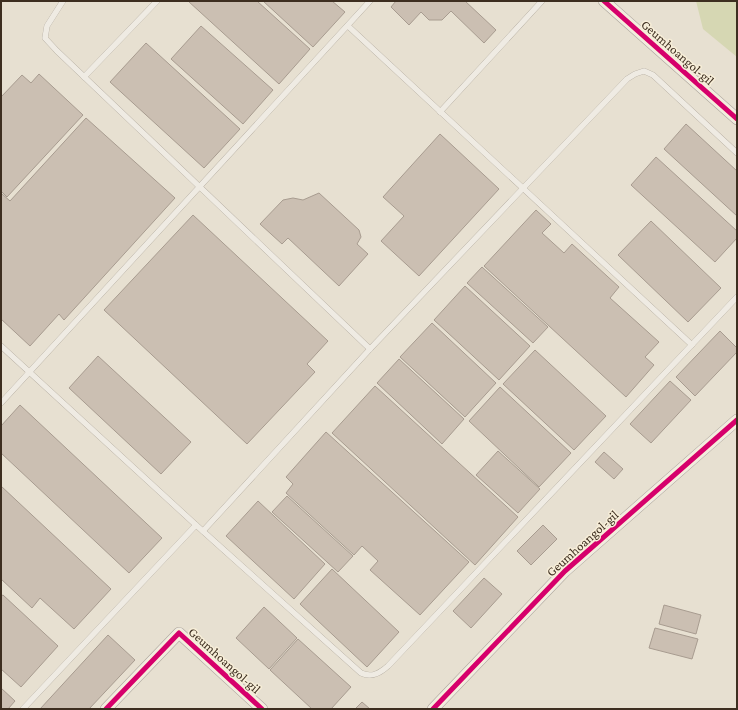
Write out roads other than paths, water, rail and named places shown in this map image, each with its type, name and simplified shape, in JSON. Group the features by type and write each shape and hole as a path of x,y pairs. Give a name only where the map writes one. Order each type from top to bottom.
{"street":[{"name":"Geumhoangol-gil","path":"604,1 737,119"},
{"name":"Geumhoangol-gil","path":"433,709 565,571 737,420"},
{"name":"Geumhoangol-gil","path":"106,709 179,633 262,709"}],"lane":[{"path":"63,1 47,26 45,38 84,77 370,349"},
{"path":"84,77 157,1"},
{"path":"1,403 200,188 370,1"},
{"path":"440,112 542,1"},
{"path":"348,26 692,345"},
{"path":"203,531 370,349 627,79 644,71 653,75 737,153"},
{"path":"1,346 196,525 361,673 367,676 381,672 388,666 737,297"},
{"path":"23,709 196,525"}]}
